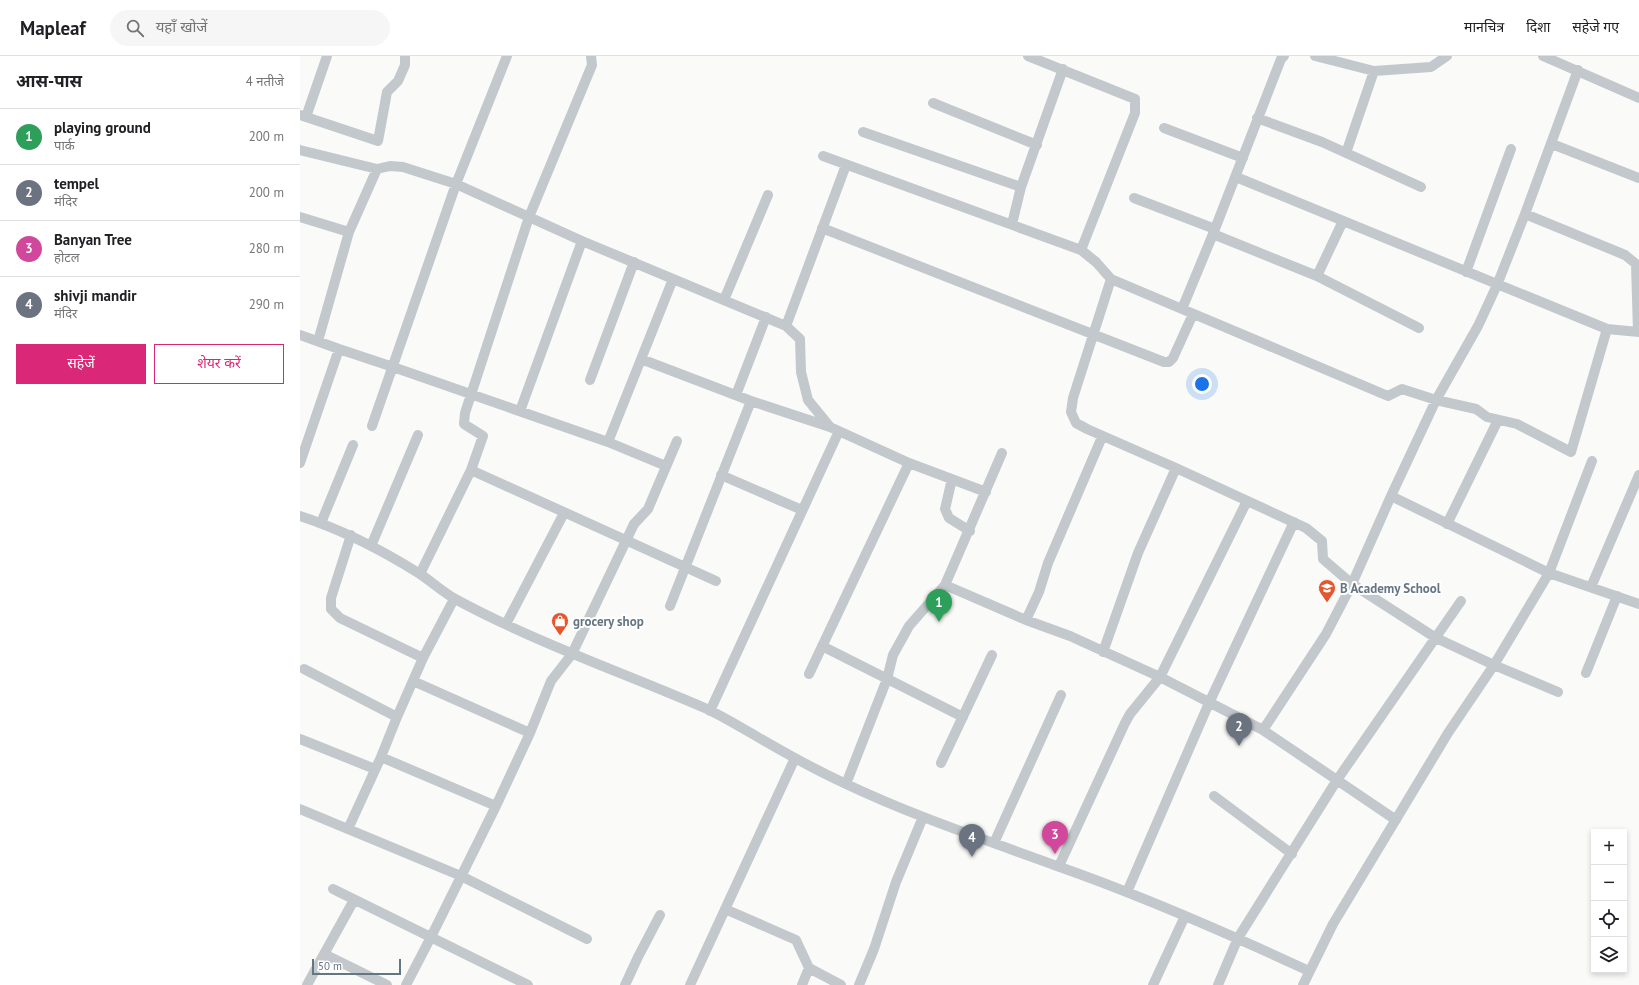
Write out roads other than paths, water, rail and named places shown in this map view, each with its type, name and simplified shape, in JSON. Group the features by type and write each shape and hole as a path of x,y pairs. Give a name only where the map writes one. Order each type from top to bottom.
{"street":[{"path":"326,56 303,116 378,141 387,92 398,81 405,65 405,56"},
{"path":"372,426 456,184 507,56"},
{"path":"420,574 471,470 483,436 464,424 465,413 529,217 592,65 591,56"},
{"path":"1028,56 1135,99 1135,113 1081,250"},
{"path":"1182,310 1236,177 1281,59 1284,56"},
{"path":"1315,56 1374,71 1431,67 1447,56"},
{"path":"1543,56 1578,70 1639,98"},
{"path":"1012,224 1021,187 1037,146 1063,69"},
{"path":"1263,730 1326,634 1352,584 1436,400 1478,326 1497,285 1525,214 1578,70"},
{"path":"1346,153 1374,71"},
{"path":"933,103 1037,146"},
{"path":"1258,118 1322,142 1421,187"},
{"path":"1164,128 1243,158"},
{"path":"863,132 1021,187"},
{"path":"1552,144 1639,178"},
{"path":"300,150 377,169 390,166 403,167 456,184 582,241 786,326 800,339 801,372 808,400 835,429"},
{"path":"1466,272 1511,150"},
{"path":"823,156 1081,250 1096,262 1111,279 1388,396 1402,390 1436,400 1476,409 1487,417 1517,424 1571,452 1607,329"},
{"path":"786,326 846,164"},
{"path":"318,341 349,232 377,169"},
{"path":"1236,177 1607,329 1639,332 1636,264 1625,255 1525,214"},
{"path":"724,300 768,195"},
{"path":"1134,198 1318,276 1419,328"},
{"path":"300,217 349,232"},
{"path":"1318,276 1343,221"},
{"path":"822,228 1157,360 1169,362 1173,358 1193,314"},
{"path":"520,411 582,241"},
{"path":"590,380 634,262"},
{"path":"608,442 673,279"},
{"path":"1111,279 1073,398 1071,412 1076,423 1102,437 1176,468 1306,528 1322,541 1323,559 1352,584 1436,638 1494,665 1558,692"},
{"path":"736,395 766,317"},
{"path":"300,335 339,350 472,394 608,442 666,466"},
{"path":"300,463 339,350"},
{"path":"642,359 751,401 835,429 909,463 986,492"},
{"path":"670,606 751,401"},
{"path":"1447,524 1498,420"},
{"path":"710,711 802,510 835,429"},
{"path":"371,546 418,435"},
{"path":"1026,620 1039,592 1048,563 1102,437"},
{"path":"406,985 496,806 530,733 551,681 572,654 634,524 648,509 677,441"},
{"path":"321,523 353,445"},
{"path":"846,784 887,679 893,655 909,626 946,585 1002,453"},
{"path":"1303,985 1333,924 1448,733 1494,665 1549,573 1592,461"},
{"path":"809,674 909,463"},
{"path":"1103,652 1138,554 1176,468"},
{"path":"471,470 716,581"},
{"path":"721,475 802,510"},
{"path":"1591,586 1639,475"},
{"path":"952,479 945,509 949,518 970,531"},
{"path":"1391,496 1549,573 1591,586 1639,604"},
{"path":"1059,866 1125,723 1130,714 1160,677 1246,501"},
{"path":"506,624 564,513"},
{"path":"300,516 350,535 371,546 420,574 454,599 572,654 710,711 795,758 846,784 923,818 1059,866 1127,892 1238,938 1309,971"},
{"path":"1127,892 1209,703 1294,522"},
{"path":"350,535 331,598 331,609 340,618 423,658"},
{"path":"946,585 1026,620 1070,636 1160,677 1263,730 1396,820"},
{"path":"1586,673 1617,596"},
{"path":"348,829 381,757 423,658 454,599"},
{"path":"1218,985 1238,938 1337,780 1461,601"},
{"path":"822,646 963,717"},
{"path":"941,763 992,655"},
{"path":"304,668 397,718"},
{"path":"413,681 530,733"},
{"path":"994,843 1061,695"},
{"path":"300,739 375,769"},
{"path":"381,757 496,806"},
{"path":"693,984 725,909 795,758"},
{"path":"1214,796 1292,854"},
{"path":"300,809 461,876 587,939"},
{"path":"859,985 874,949 896,882 923,818"},
{"path":"333,889 528,985"},
{"path":"307,985 354,900"},
{"path":"725,909 796,940 809,968 841,985"},
{"path":"625,985 660,915"},
{"path":"1153,985 1185,916"},
{"path":"324,954 387,985"},
{"path":"802,985 809,968"}],"place":[{"name":"B Academy School","path":"1327,603"},
{"name":"playing ground","path":"939,622"},
{"name":"grocery shop","path":"560,636"},
{"name":"tempel","path":"1239,746"},
{"name":"Banyan Tree","path":"1055,854"},
{"name":"shivji mandir","path":"972,857"}]}
